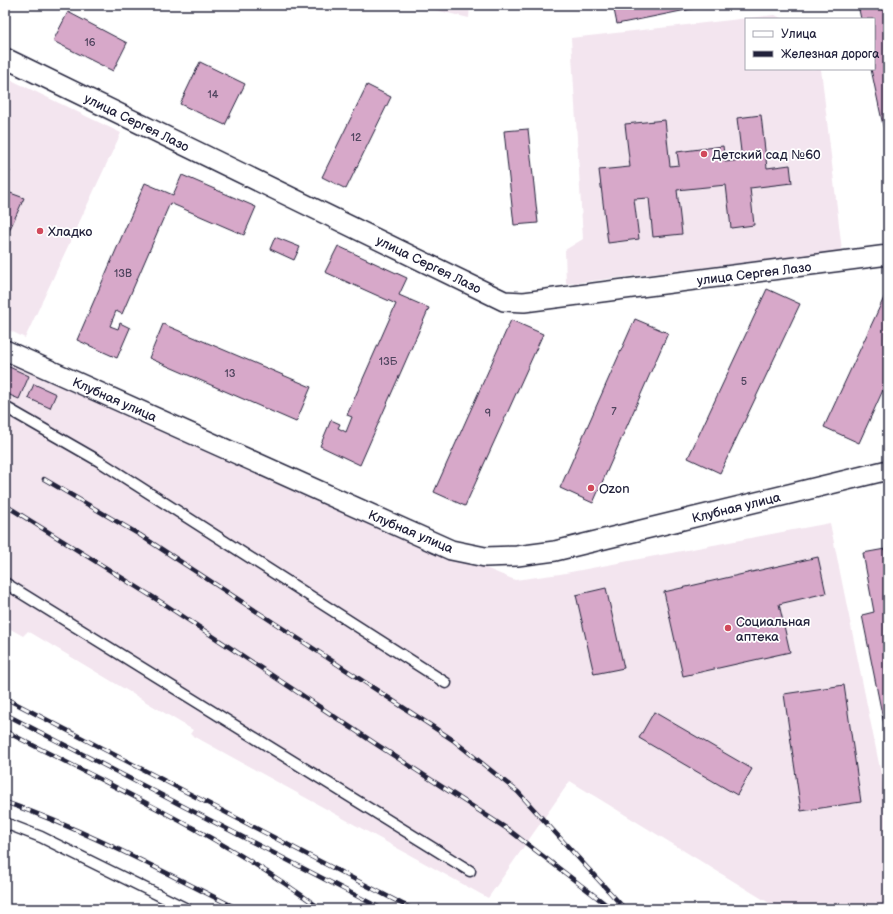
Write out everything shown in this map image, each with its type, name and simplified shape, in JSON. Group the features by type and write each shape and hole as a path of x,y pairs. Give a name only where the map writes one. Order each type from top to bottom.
{"street":[{"name":"улица Сергея Лазо","path":"5,58 504,301 524,302 888,255"},
{"name":"Клубная улица","path":"5,350 451,550 485,557 517,556 555,551 888,470"}],"lane":[{"path":"5,407 99,461 446,683"},
{"path":"5,583 470,871"},
{"path":"5,823 41,837 187,909"}],"shaded area":[{"path":"414,5 470,5 469,18"},
{"name":"Детский сад №60","path":"775,15 781,18 748,18"},
{"name":"Детский сад №60","path":"745,18 745,70 821,70 842,251 566,284 565,250 583,239 571,38"},
{"name":"Хладко","path":"5,77 121,133 25,338 5,328"},
{"path":"5,357 448,553 515,580 560,574 830,523 888,808 888,909 779,909 570,781 488,898 190,734 193,730 28,631 23,636 5,626"}],"building":[{"path":"522,5 553,5 522,10"},
{"path":"613,5 711,5 617,24"},
{"path":"858,5 888,5 888,149 871,70 875,70 875,18 861,18"},
{"path":"68,12 127,43 113,71 53,41"},
{"path":"200,62 245,84 225,125 180,104"},
{"path":"367,85 391,97 346,189 322,177"},
{"path":"761,115 767,168 790,165 792,183 750,188 754,225 731,228 726,185 677,190 682,234 653,237 649,198 634,199 639,239 608,243 599,170 630,167 625,124 665,120 670,166 679,165 677,152 723,146 725,162 742,160 737,118"},
{"path":"528,129 538,223 514,225 504,131"},
{"path":"5,168 10,171 5,185"},
{"path":"182,175 256,207 244,235 170,203 122,314 116,311 110,326 118,329 120,323 130,328 117,358 77,340 145,183 173,195"},
{"path":"5,191 24,198 9,231 5,229"},
{"path":"275,237 300,247 294,260 270,249"},
{"path":"338,246 407,278 399,295 429,308 360,465 320,446 331,420 340,424 338,428 346,432 352,417 347,415 396,304 325,272"},
{"path":"767,289 800,304 720,473 688,458"},
{"path":"888,289 888,379 859,443 824,427"},
{"path":"635,319 668,333 593,503 560,488"},
{"path":"511,320 543,334 465,506 434,492"},
{"path":"163,324 311,387 296,422 149,358"},
{"path":"5,365 29,376 19,399 5,393"},
{"path":"34,384 56,394 50,408 28,398"},
{"path":"885,549 888,566 888,744 862,615 874,612 863,553"},
{"name":"Социальная аптека","path":"818,557 826,593 779,604 790,652 683,676 664,592"},
{"path":"606,588 624,668 594,674 576,595"},
{"path":"844,685 861,802 801,811 784,694"},
{"path":"654,712 752,769 737,795 639,738"}],"railway":[{"path":"44,479 140,535 453,740 518,792 625,909"},
{"path":"5,505 164,604 509,830 612,909"},
{"path":"5,698 412,909"},
{"path":"5,714 382,909"},
{"path":"5,731 207,836 284,883 321,909"},
{"path":"5,802 94,838 238,909"}],"place":[{"name":"Детский сад №60","path":"704,154"},
{"name":"Хладко","path":"40,231"},
{"name":"Ozon","path":"591,488"},
{"name":"Социальная аптека","path":"728,628"}]}
